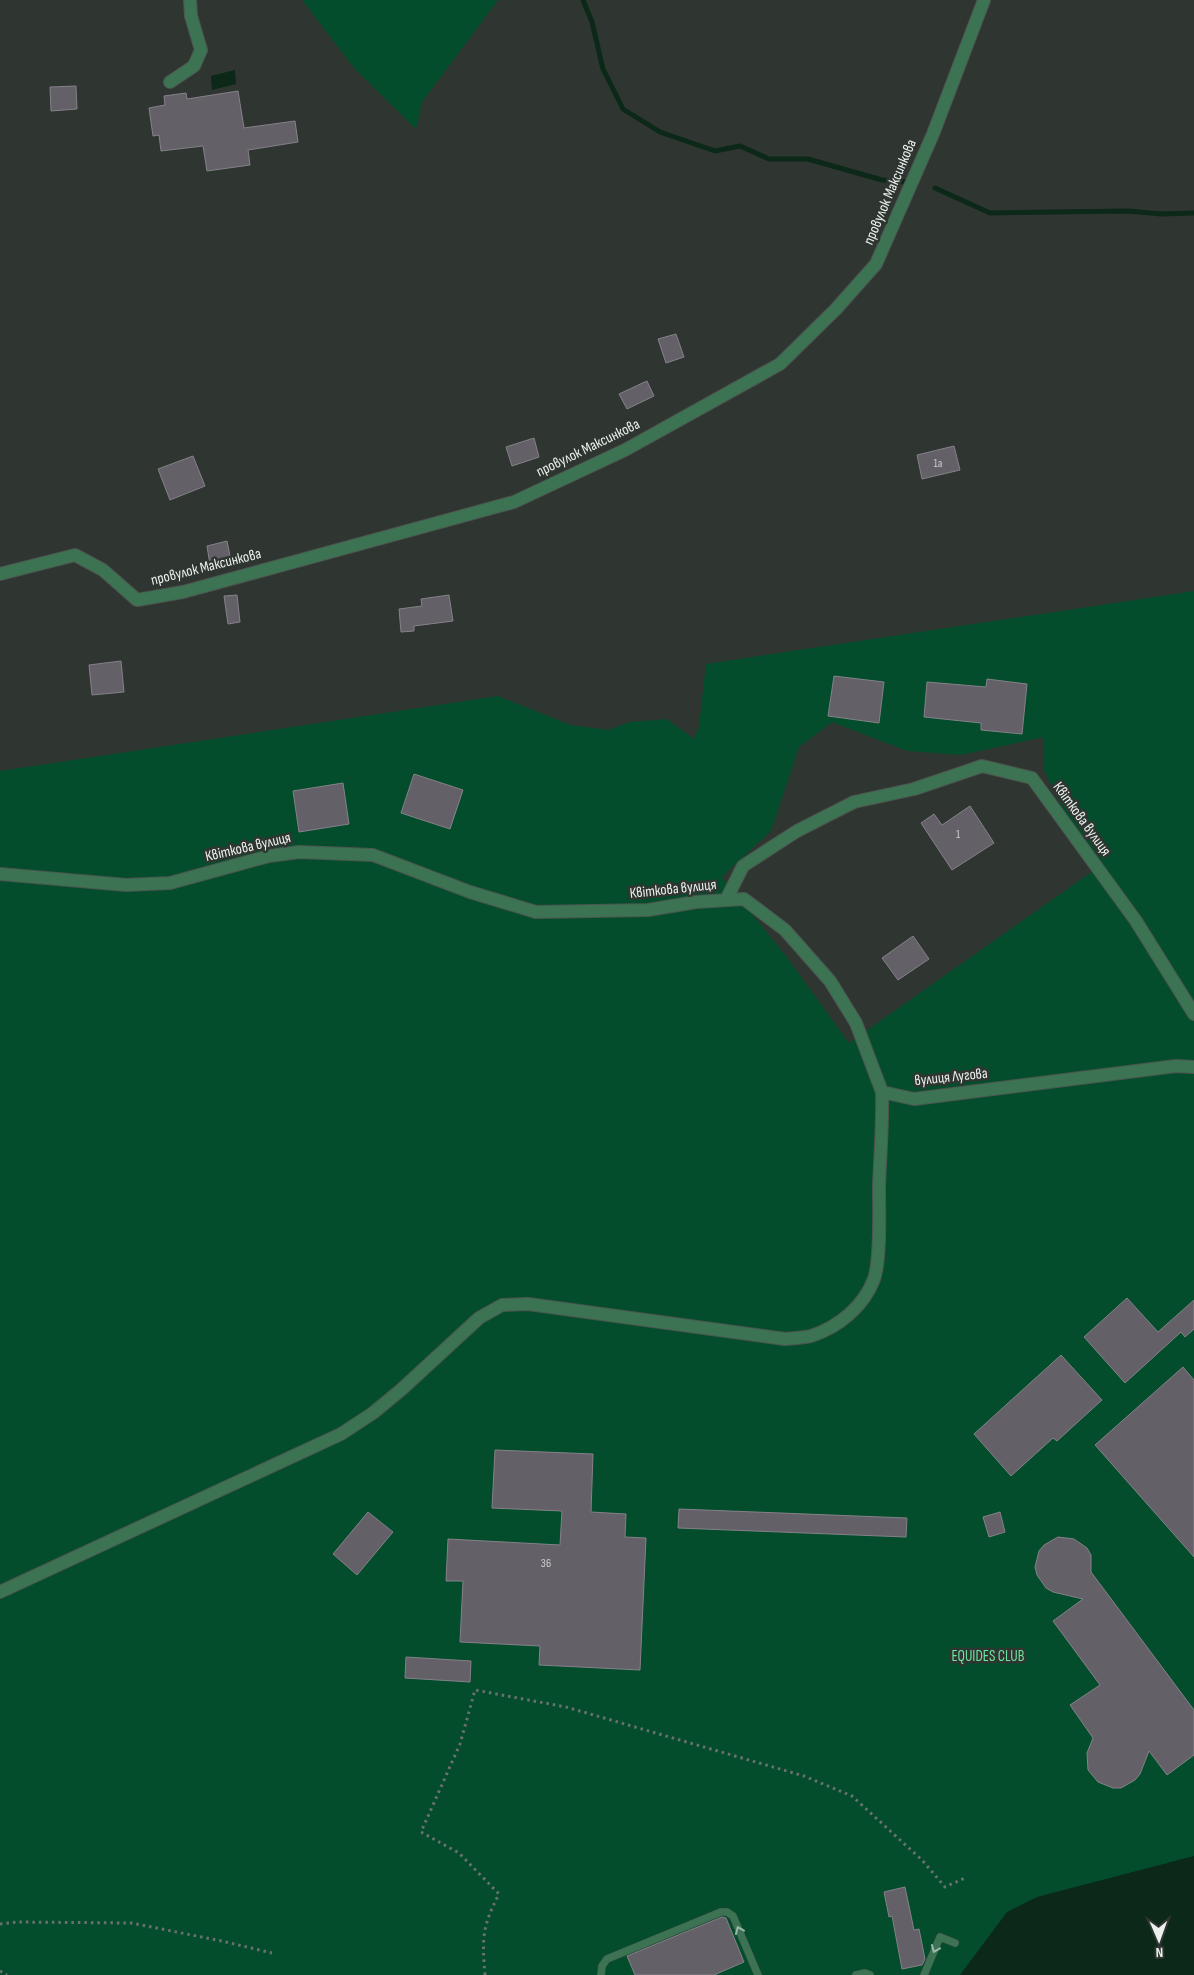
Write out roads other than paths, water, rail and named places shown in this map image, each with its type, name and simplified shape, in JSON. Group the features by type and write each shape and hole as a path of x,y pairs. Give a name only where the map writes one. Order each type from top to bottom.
{"street":[{"path":"170,82 194,66 200,50 191,16 190,0"},
{"name":"провулок Максинкова","path":"0,574 75,555 103,570 137,600 183,592 514,502 625,450 780,364 836,309 876,264 933,134 984,0"},
{"name":"Квіткова вулиця","path":"0,874 126,885 170,883 269,856 299,852 373,855 470,892 536,912 648,910 696,902 726,900 743,866 797,831 854,802 914,789 982,766 1032,778 1136,922 1194,1014"},
{"path":"0,1592 340,1434 373,1413 445,1351 479,1318 502,1305 528,1304 785,1339 809,1336 833,1327 862,1302 875,1278 878,1249 880,1145 883,1114 882,1092 856,1024 830,981 785,930 744,899 726,900"},
{"name":"вулиця Лугова","path":"882,1092 914,1099 1176,1066 1194,1067"}],"lane":[{"path":"601,1975 602,1966 607,1959 721,1912 727,1912 733,1916 758,1975"},
{"path":"924,1975 940,1937 955,1942"},
{"path":"856,1975 865,1973 870,1975"}],"waterway":[{"path":"583,0 592,22 603,69 623,109 660,132 715,151 740,146 769,159 808,159 882,180 908,182"},
{"path":"935,188 990,213 1128,211 1161,214 1194,213"}],"park label":[{"name":"EQUIDES CLUB","path":"988,1656"}]}
